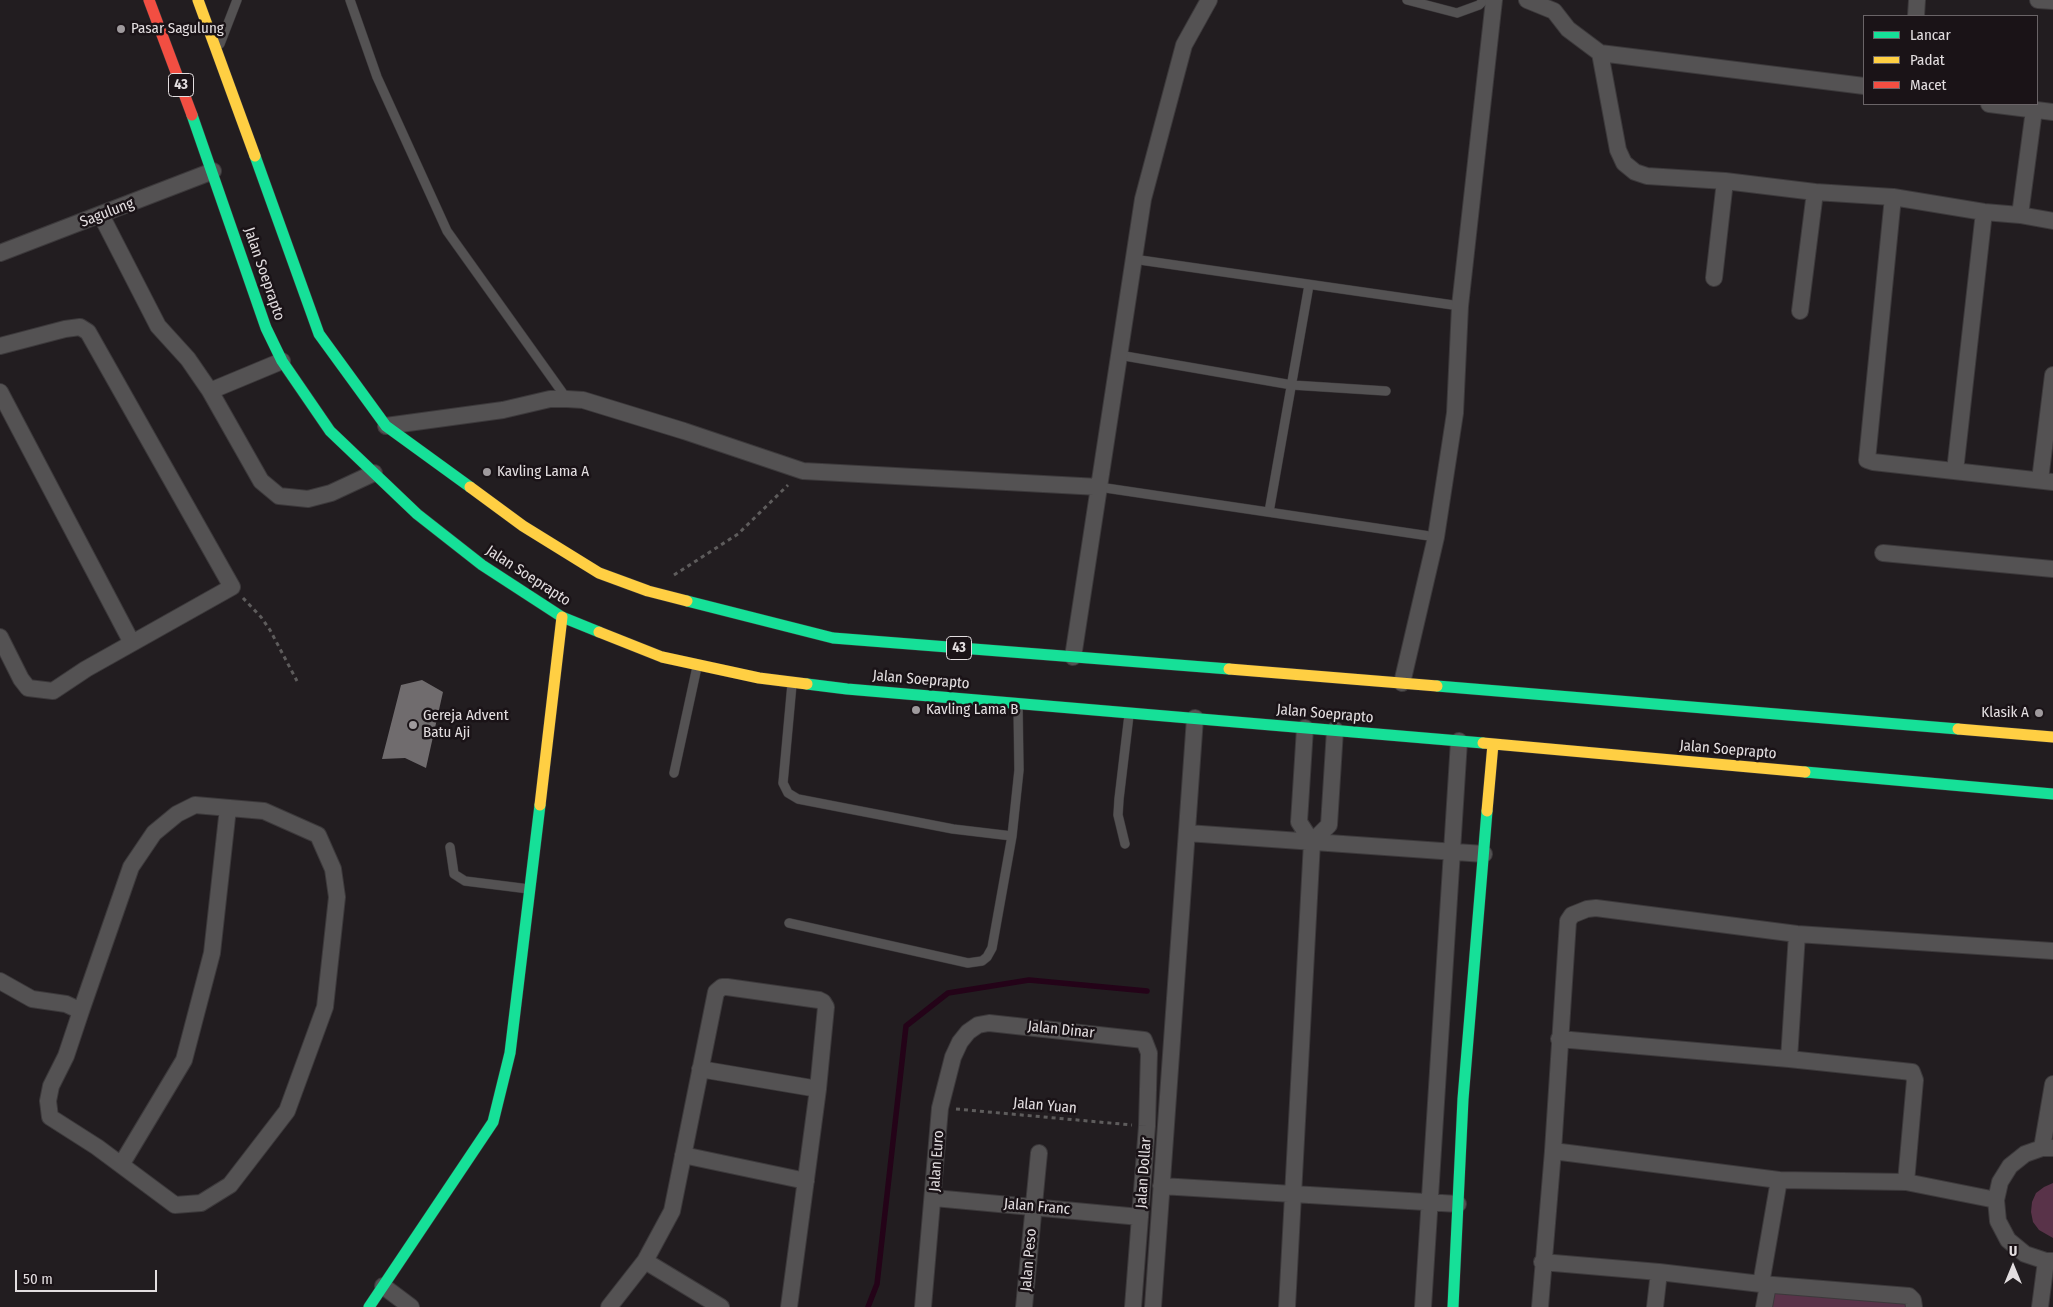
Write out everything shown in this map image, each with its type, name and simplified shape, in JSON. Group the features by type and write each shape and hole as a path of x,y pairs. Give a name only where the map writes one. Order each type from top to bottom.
{"main road":[{"name":"Jalan Soeprapto","path":"149,0 213,171 266,328 282,360 330,432 417,514 482,565 562,617 662,657 759,678 847,690 1129,712 2053,794"},
{"name":"Jalan Soeprapto","path":"198,0 319,334 386,426 523,526 599,573 648,591 834,638 1402,682 2053,737"},
{"path":"369,1307 493,1122 510,1053 562,617"},
{"path":"1453,1307 1463,1099 1494,744"}],"street":[{"path":"1074,657 1143,199 1184,44 1209,0"},
{"path":"1402,682 1436,537 1455,413 1460,306 1494,0"},
{"path":"1527,0 1554,6 1568,29 1600,53 1863,86"},
{"path":"1916,15 1917,0"},
{"path":"2038,0 2053,1"},
{"path":"1600,53 1618,150 1624,163 1635,172 1647,176 1725,181 1815,192 1894,196 1984,212 2020,214 2053,221"},
{"path":"1996,105 2053,112"},
{"path":"2020,214 2034,110"},
{"name":"Sagulung","path":"0,253 213,171"},
{"path":"1714,278 1725,181"},
{"path":"1800,311 1815,192"},
{"path":"1894,196 1867,460 2046,481 2053,375"},
{"path":"1955,471 1984,212"},
{"path":"101,215 158,326 188,359 210,391 261,481 278,496 308,499 331,493 374,474"},
{"path":"0,346 65,329 80,327 88,332 232,587 86,669 54,691 28,688 21,679 0,637"},
{"path":"210,391 282,360"},
{"path":"0,392 132,643"},
{"path":"386,426 503,410 550,399 583,400 666,425 803,471 1099,487"},
{"path":"1883,553 2053,569"},
{"path":"1153,1307 1195,718"},
{"path":"1287,1307 1312,842 1299,822 1305,728"},
{"path":"1312,842 1329,825 1335,730"},
{"path":"1423,1307 1459,741"},
{"path":"195,805 264,811 318,835 333,869 337,897 325,1007 287,1112 230,1185 201,1203 175,1205 97,1147 50,1118 48,1101 51,1086 66,1056 81,1011 131,867 154,833 177,814 195,805"},
{"path":"121,1165 184,1060 212,954 228,808"},
{"path":"1187,833 1484,854"},
{"path":"1540,1307 1542,1262 1553,1151 1568,921 1572,915 1580,911 1596,908 1797,934 2053,951"},
{"path":"1789,1059 1797,934"},
{"path":"0,981 32,999 66,1004 81,1011"},
{"path":"610,1307 645,1261 672,1210 716,992 718,989 727,987 819,1000 823,1002 826,1012 818,1089 789,1307"},
{"name":"Jalan Dinar","path":"978,1025 997,1023 1144,1040"},
{"name":"Jalan Euro","path":"924,1307 940,1108 952,1057 968,1032 978,1025"},
{"path":"1559,1039 1908,1071 1914,1074 1915,1080 1906,1182"},
{"name":"Jalan Dollar","path":"1133,1307 1147,1126 1149,1053 1144,1040"},
{"path":"700,1069 818,1089"},
{"path":"2040,1307 2049,1261 2025,1254 2008,1240 1998,1221 1996,1200 2000,1182 2010,1166 2025,1154 2048,1148 2053,1084"},
{"path":"1553,1151 1780,1180 1906,1182 1996,1200"},
{"name":"Jalan Peso","path":"1024,1307 1038,1153"},
{"path":"683,1155 806,1180"},
{"path":"1764,1307 1765,1285 1780,1180"},
{"path":"1161,1186 1458,1204"},
{"name":"Jalan Franc","path":"934,1198 1140,1216"},
{"path":"645,1261 721,1307"},
{"path":"1542,1262 1658,1272 1765,1285 1909,1296 1913,1300 1914,1307"},
{"path":"1655,1307 1658,1272"},
{"path":"383,1286 411,1307"}],"lane":[{"path":"217,52 237,0"},
{"path":"350,0 377,77 447,231 567,399"},
{"path":"1407,0 1457,13 1479,5 1484,0"},
{"path":"1134,259 1460,306"},
{"path":"1269,512 1309,284"},
{"path":"1119,356 1292,385 1386,391"},
{"path":"1099,487 1436,537"},
{"path":"674,773 697,664"},
{"path":"792,682 783,783 788,793 793,797 953,829 1012,836"},
{"path":"789,923 968,963 982,961 987,957 992,948 1012,836 1018,770 1018,703"},
{"path":"1125,844 1118,815 1118,799 1129,712"},
{"path":"450,847 454,874 465,881 529,890"}],"path":[{"path":"673,576 738,534 803,471"},
{"path":"232,587 261,617 270,630 297,681"},
{"name":"Jalan Yuan","path":"940,1108 1147,1126"}],"shaded area":[{"path":"2053,1183 2053,1238 2039,1230 2033,1222 2031,1212 2032,1202 2036,1193"},
{"path":"1768,1286 1910,1299 1910,1307 1766,1307"}],"building":[{"name":"Gereja Advent Batu Aji","path":"422,680 443,692 426,768 405,758 382,759 401,685"}],"waterway":[{"path":"868,1307 877,1284 906,1026 948,993 1029,980 1147,991"}],"traffic: fast":[{"path":"192,115 266,328 282,361 330,431 417,514 482,565 562,617 599,632"},
{"path":"255,156 319,334 386,426 470,487"},
{"path":"687,601 833,638 1229,669"},
{"path":"807,684 847,689 1483,743"},
{"path":"1437,686 1958,729"},
{"path":"1805,772 2053,794"},
{"path":"369,1307 493,1122 510,1053 540,805"},
{"path":"1453,1307 1463,1099 1487,811"}],"traffic: slow":[{"path":"198,0 255,156"},
{"path":"470,487 523,526 599,573 648,591 687,601"},
{"path":"540,805 562,617"},
{"path":"599,632 662,657 759,678 807,684"},
{"path":"1229,669 1437,686"},
{"path":"1958,729 2053,737"},
{"path":"1483,743 1805,772"},
{"path":"1487,811 1493,744"}],"traffic: jam":[{"path":"149,0 192,115"}],"place":[{"name":"Pasar Sagulung","path":"121,29"},
{"name":"Kavling Lama A","path":"487,472"},
{"name":"Kavling Lama B","path":"916,710"},
{"name":"Klasik A","path":"2039,713"},
{"name":"Gereja Advent Batu Aji","path":"413,725"}]}
